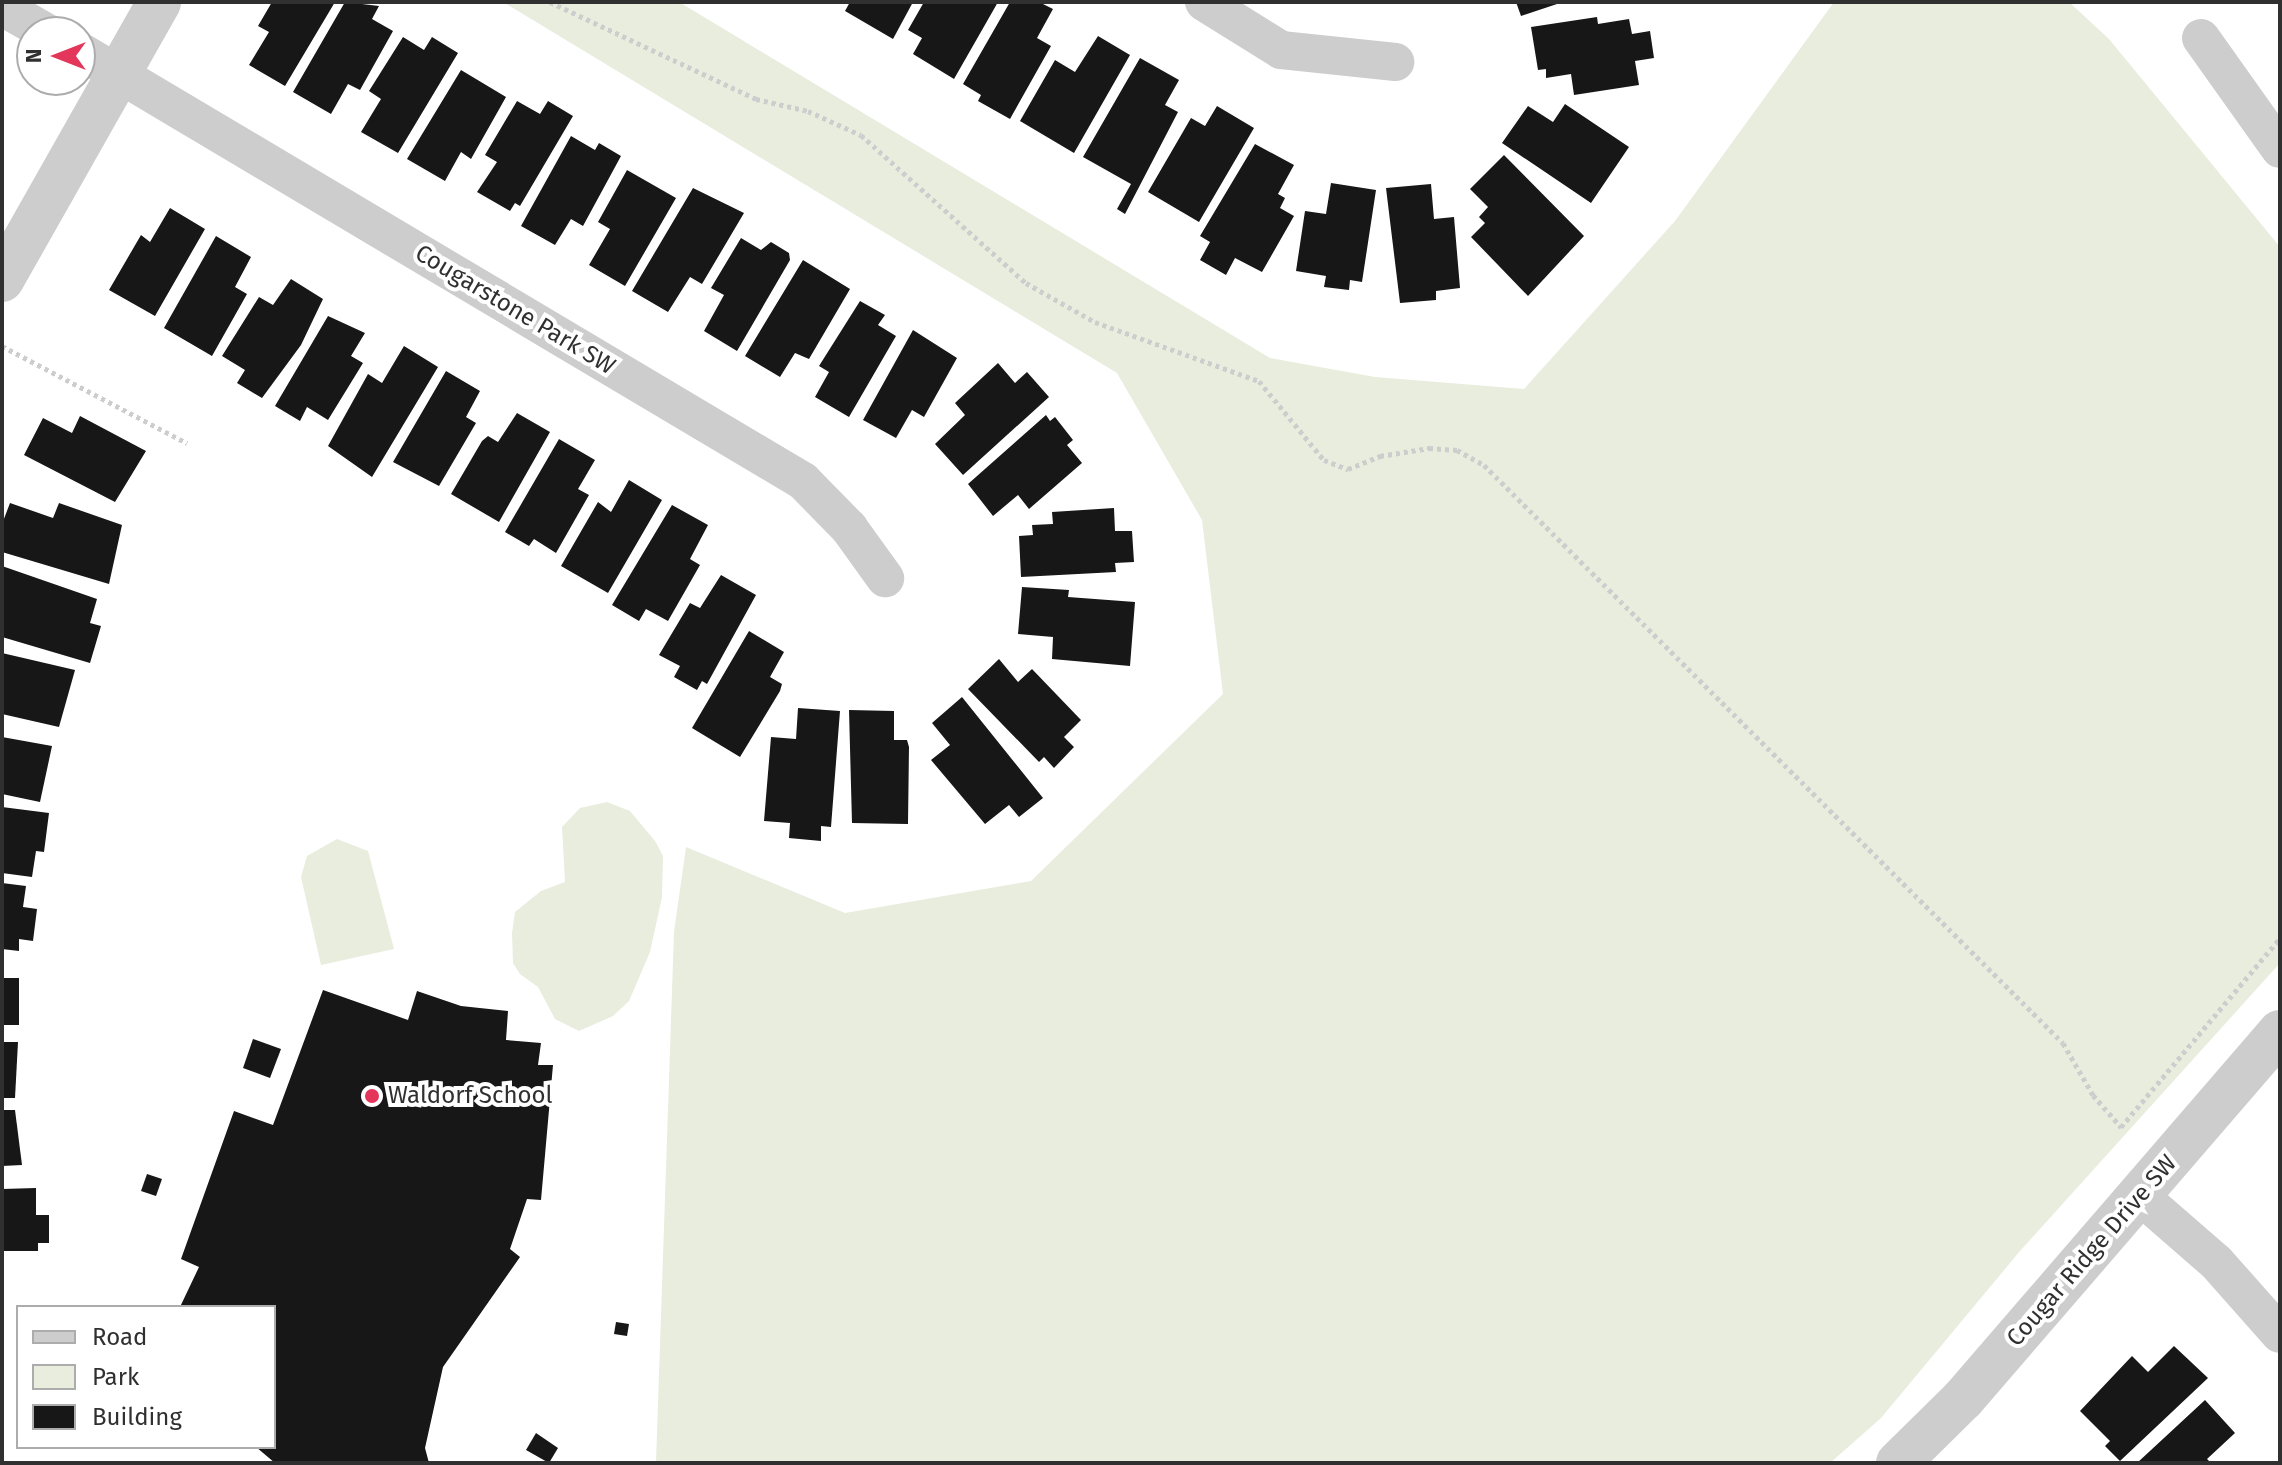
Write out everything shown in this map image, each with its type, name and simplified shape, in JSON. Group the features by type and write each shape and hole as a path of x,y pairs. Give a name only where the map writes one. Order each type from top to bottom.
{"street":[{"path":"2,280 159,2"},
{"path":"1204,2 1281,50 1395,62"},
{"path":"2201,38 2280,149"},
{"name":"Cougarstone Park SW","path":"96,60 803,481 849,528 885,578"},
{"name":"Cougar Ridge Drive SW","path":"1898,1463 1963,1399 2280,1032"},
{"path":"2140,1196 2216,1262 2280,1334"}],"path":[{"path":"550,2 756,99 808,111 861,135 1026,283 1095,322 1259,381 1324,460 1348,469 1380,456 1429,448 1457,450 1484,465 2063,1043 2093,1095 2121,1127 2280,938"},
{"path":"2,346 187,443"}],"green space":[{"path":"503,2 679,2 1270,358 1375,377 1524,389 1675,221 1834,2 2069,2 2109,39 2280,247 2280,963 2020,1251 1881,1418 1830,1463 656,1463 674,932 686,847 845,913 1031,881 1223,694 1202,520 1117,373"},
{"path":"607,802 630,811 655,841 663,856 662,897 650,952 629,1001 613,1016 579,1031 555,1019 538,987 520,974 513,963 512,933 515,912 541,891 565,882 562,827 580,808"},
{"path":"337,839 368,851 394,949 321,965 301,877 307,856"}],"building":[{"path":"272,2 335,2 285,86 249,65 269,32 258,26"},
{"path":"345,2 379,6 372,19 393,31 360,90 348,84 331,114 293,92"},
{"path":"850,2 913,2 893,39 845,11"},
{"path":"924,2 998,2 954,79 913,54 922,38 908,30"},
{"path":"1010,2 1039,2 1053,9 1037,38 1051,46 1010,119 978,101 981,95 963,84"},
{"path":"1516,2 1559,2 1560,3 1521,16"},
{"path":"1597,17 1598,24 1629,19 1632,34 1650,31 1654,58 1635,61 1639,85 1574,95 1571,74 1546,78 1546,69 1538,70 1531,27"},
{"path":"1098,36 1130,55 1074,153 1020,121 1055,60 1075,72"},
{"path":"403,37 424,50 432,37 458,53 398,153 361,132 381,99 369,91"},
{"path":"1140,58 1179,80 1165,105 1178,112 1125,214 1117,209 1131,184 1083,157"},
{"path":"461,70 506,97 471,159 461,152 445,181 407,159"},
{"path":"517,101 540,114 548,101 573,116 520,206 515,203 510,211 477,192 497,162 485,155"},
{"path":"1565,104 1629,147 1591,203 1502,143 1528,106 1553,122"},
{"path":"1217,106 1254,128 1199,222 1148,192 1191,118 1205,126"},
{"path":"571,136 595,150 599,143 621,156 583,226 571,219 555,245 521,226"},
{"path":"1255,144 1294,165 1278,194 1285,198 1280,208 1294,216 1262,272 1235,258 1226,275 1200,260 1210,242 1200,236"},
{"path":"1504,155 1584,236 1528,296 1471,237 1485,223 1479,217 1488,207 1470,189"},
{"path":"627,170 676,198 625,286 589,265 610,229 598,222"},
{"path":"1331,183 1376,190 1362,282 1350,280 1349,290 1324,287 1326,276 1296,271 1305,211 1326,214"},
{"path":"1431,184 1434,219 1454,217 1460,288 1436,291 1436,300 1400,303 1386,188"},
{"path":"693,188 744,213 702,284 690,277 668,312 632,291"},
{"path":"170,208 205,229 155,316 109,290 141,235 150,242"},
{"path":"216,236 251,257 235,287 247,294 212,356 164,328"},
{"path":"741,238 761,250 771,242 789,253 790,260 737,351 704,331 724,295 711,288"},
{"path":"803,260 850,289 809,359 795,353 780,377 745,356"},
{"path":"291,279 323,299 301,345 262,398 237,383 245,370 222,356 259,297 273,305"},
{"path":"860,301 885,315 878,325 896,336 849,417 815,397 829,372 819,366"},
{"path":"328,316 365,333 351,356 363,363 328,420 307,407 300,421 275,406"},
{"path":"913,330 957,358 924,417 912,410 896,438 863,420"},
{"path":"404,346 438,367 372,477 328,446 368,374 382,383"},
{"path":"998,363 1015,383 1027,372 1049,397 963,475 935,444 965,415 955,403"},
{"path":"446,371 480,391 466,417 476,423 439,486 393,462"},
{"path":"517,413 550,432 499,522 451,494 482,441 488,436 498,442"},
{"path":"1046,415 1050,421 1055,417 1073,440 1067,445 1082,463 1029,509 1018,495 993,516 968,484"},
{"path":"80,416 146,451 115,502 24,455 43,418 72,433"},
{"path":"559,439 595,460 578,489 589,495 556,553 534,539 529,546 505,532"},
{"path":"629,480 662,500 608,593 561,566 598,502 611,512"},
{"path":"10,503 53,518 59,503 122,525 109,584 2,552 2,524"},
{"path":"672,505 708,525 690,559 700,565 668,621 646,609 639,621 612,605"},
{"path":"1114,508 1115,531 1132,531 1134,562 1115,563 1116,572 1021,577 1019,536 1033,535 1032,525 1053,524 1052,512"},
{"path":"2,566 97,599 90,623 101,626 90,663 2,637"},
{"path":"721,575 756,595 707,684 702,681 697,690 674,677 680,666 659,655 690,603 700,608"},
{"path":"1022,587 1069,590 1068,597 1135,602 1130,666 1052,659 1053,637 1018,634"},
{"path":"749,631 784,652 770,677 782,684 740,757 692,728"},
{"path":"2,653 75,670 59,727 2,714"},
{"path":"999,659 1018,682 1032,669 1081,720 1064,737 1074,747 1054,768 1044,757 1039,762 968,689"},
{"path":"962,697 1043,798 1019,817 1009,805 985,824 931,760 950,745 932,723"},
{"path":"798,708 840,711 831,827 821,826 821,841 789,838 790,823 764,821 771,737 796,739"},
{"path":"849,710 894,711 894,740 907,740 909,747 908,824 852,823"},
{"path":"2,737 52,746 40,802 2,794"},
{"path":"2,807 49,813 44,852 36,851 32,877 2,873"},
{"path":"2,883 26,886 23,907 37,909 33,941 19,939 19,951 2,949"},
{"path":"2,978 19,978 19,1025 2,1025"},
{"path":"323,990 408,1020 417,991 461,1006 508,1011 506,1040 541,1043 538,1065 553,1065 541,1200 527,1199 510,1249 520,1257 443,1367 425,1448 429,1463 275,1463 258,1449 276,1449 276,1305 181,1305 199,1267 181,1259 234,1111 273,1125"},
{"path":"253,1039 281,1049 270,1078 243,1068"},
{"path":"2,1042 18,1042 15,1098 2,1098"},
{"path":"2,1110 15,1110 22,1165 2,1166"},
{"path":"147,1174 162,1179 156,1196 141,1191"},
{"path":"36,1188 36,1215 49,1215 49,1243 38,1243 38,1251 2,1251 2,1189"},
{"path":"616,1322 629,1324 627,1336 614,1334"},
{"path":"2174,1346 2208,1378 2120,1461 2105,1446 2110,1441 2080,1411 2132,1356 2148,1372"},
{"path":"2205,1400 2235,1433 2207,1459 2211,1463 2137,1463"},
{"path":"536,1433 558,1448 549,1463 526,1450"}],"place":[{"name":"Waldorf School","path":"372,1096"}]}
